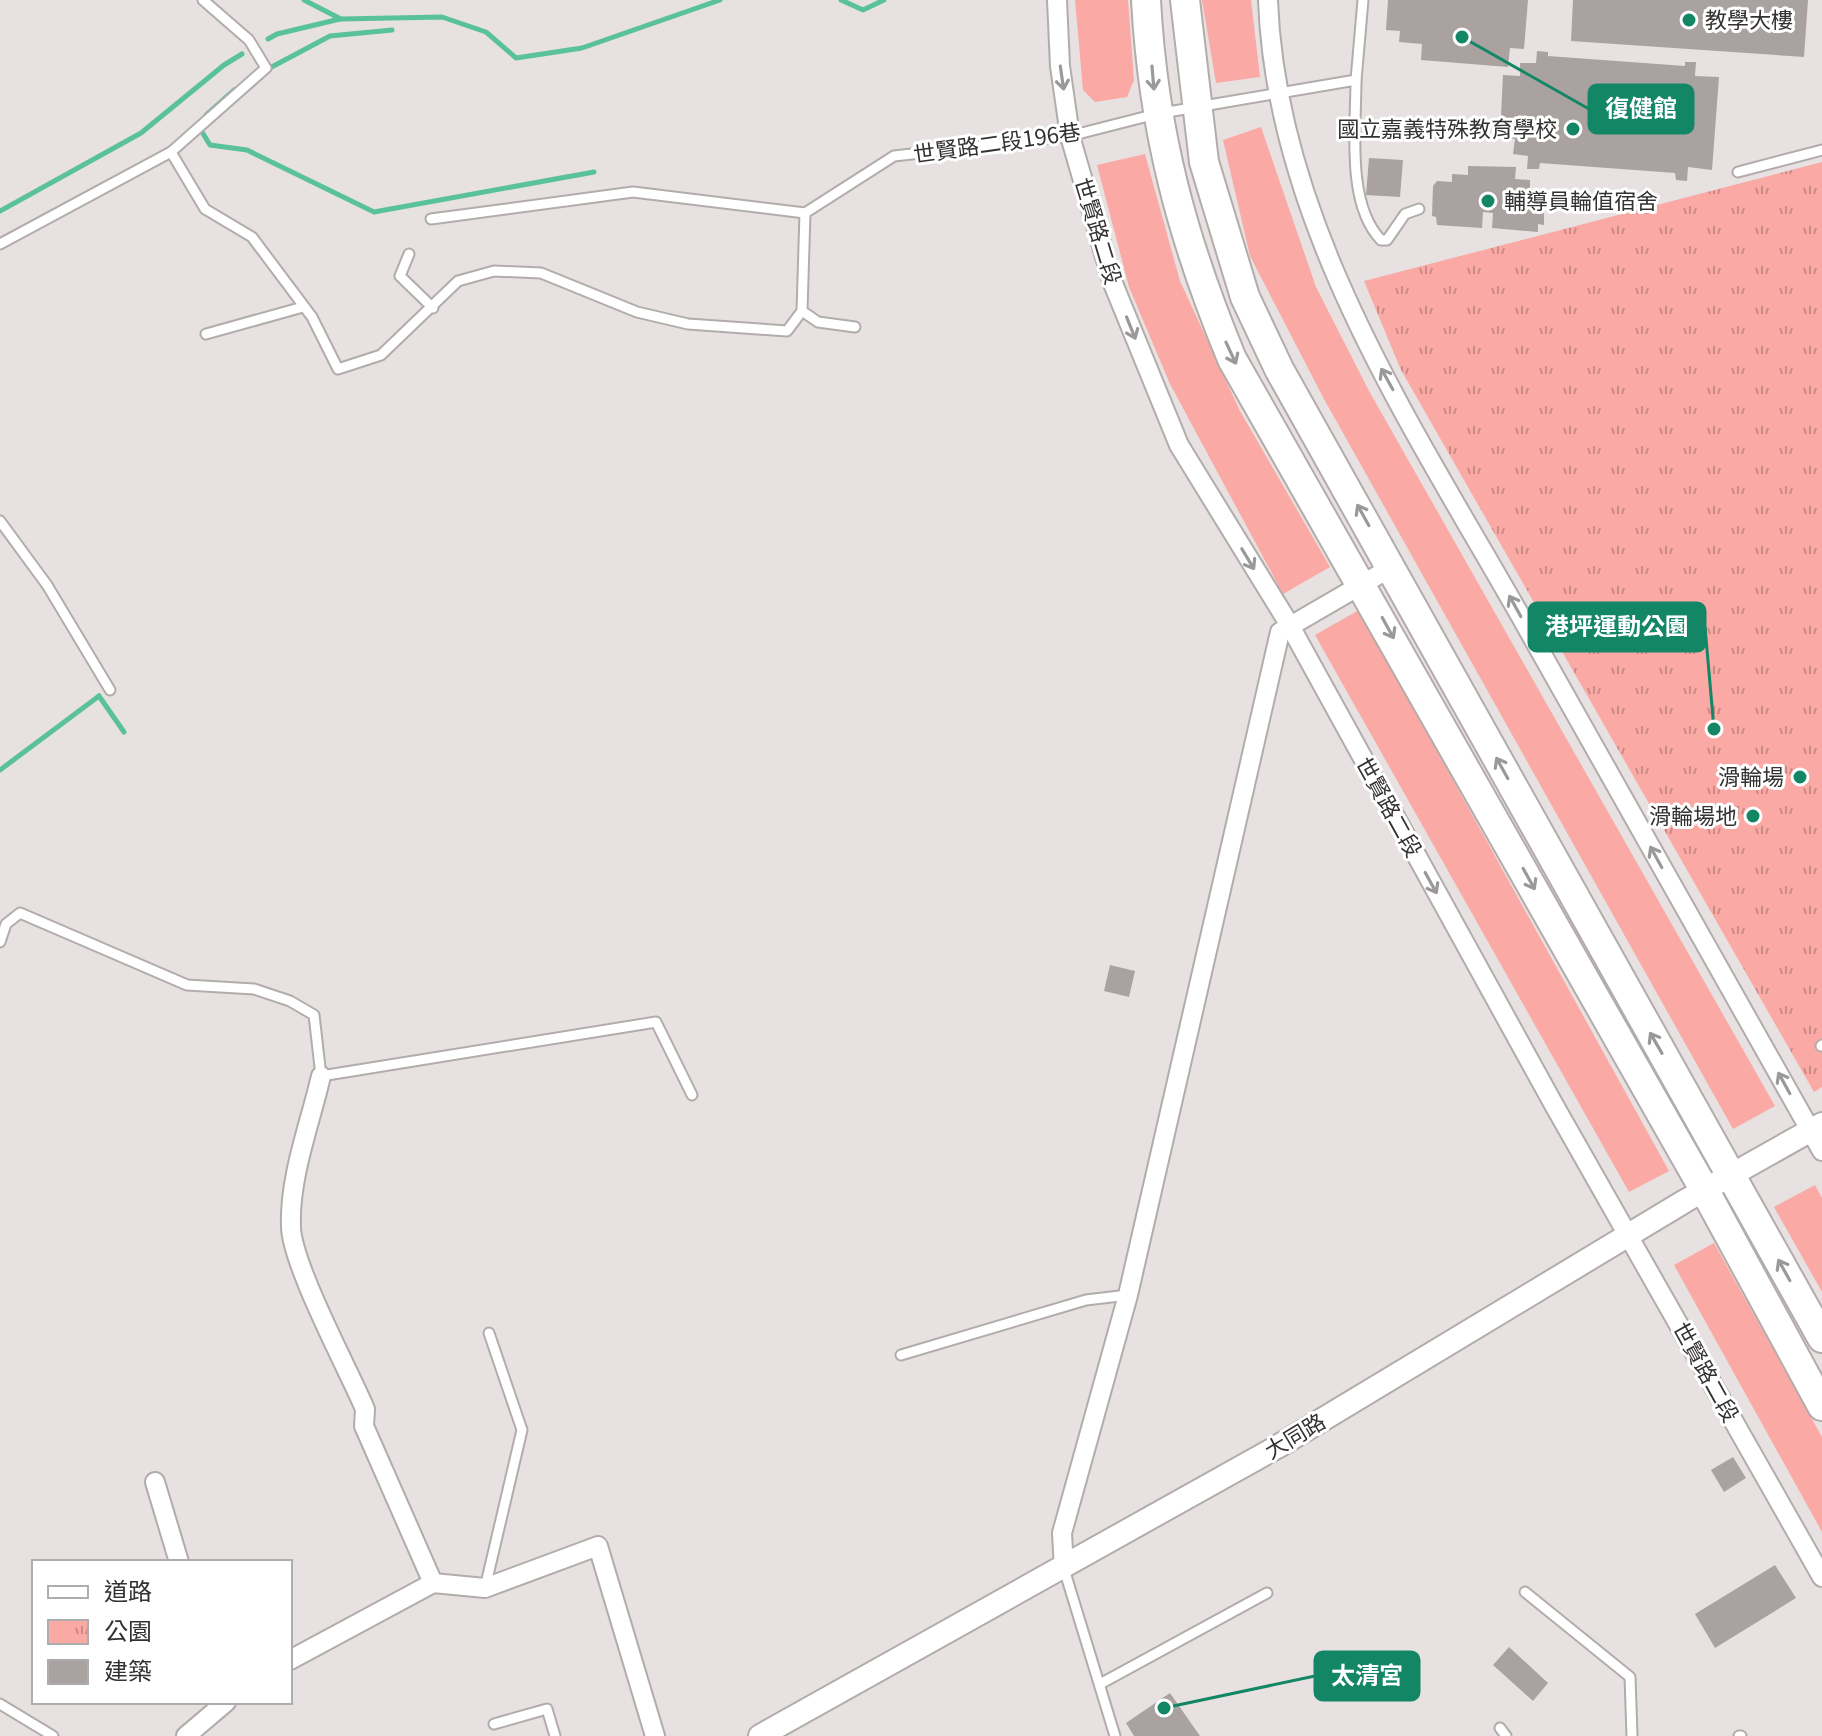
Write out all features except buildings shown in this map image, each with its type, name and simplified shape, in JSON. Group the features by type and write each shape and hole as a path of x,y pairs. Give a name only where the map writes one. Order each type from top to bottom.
{"main road":[{"path":"1146,0 1156,114 1165,161 1200,281 1232,359 1363,583 1705,1191 1822,1406"},
{"path":"1185,0 1195,106 1204,162 1245,297 1279,369 1392,567 1563,881 1822,1338"}],"street":[{"name":"世賢路二段","path":"1057,0 1060,66 1070,136 1112,281 1179,445 1289,624 1822,1577"},
{"path":"1268,0 1279,93 1311,205 1358,327 1816,1127 1822,1151"},
{"path":"1064,1569 1062,1533 1128,1295 1280,632 1289,624 1392,567"},
{"path":"321,1076 295,1185 291,1228 310,1284 365,1409 364,1426 433,1583"},
{"name":"大同路","path":"760,1736 1064,1569 1277,1447 1731,1174 1816,1127"},
{"path":"155,1482 178,1560"},
{"path":"292,1659 433,1583 485,1588 598,1546 655,1736"},
{"path":"186,1736 221,1704"}],"lane":[{"path":"0,244 171,152 266,68 249,40 203,0"},
{"path":"1363,0 1356,80 1355,175 1371,230 1381,240 1387,240 1405,214 1419,209"},
{"name":"世賢路二段196巷","path":"805,213 894,156 1070,136 1195,106 1356,80"},
{"path":"1738,172 1822,150"},
{"path":"171,152 205,209 252,237 303,307 338,369 381,355 458,281 494,271 541,273 637,312 688,324 787,331 802,311 805,213 633,192 431,219"},
{"path":"409,254 400,276 433,308"},
{"path":"206,334 303,307"},
{"path":"802,311 818,322 855,327"},
{"path":"0,521 47,585 110,690"},
{"path":"0,942 6,924 20,913 187,985 254,989 290,1001 314,1015 321,1076 656,1022 692,1095"},
{"path":"901,1355 1086,1300 1128,1295"},
{"path":"485,1588 522,1430 489,1333"},
{"path":"1064,1569 1115,1736"},
{"path":"1525,1592 1630,1677 1632,1736"},
{"path":"1100,1684 1267,1593"},
{"path":"0,1704 53,1736"},
{"path":"494,1724 547,1709 555,1736"}],"green space":[{"path":"1075,0 1128,0 1134,80 1127,97 1095,102 1083,90"},
{"path":"1202,0 1251,0 1260,77 1216,83"},
{"path":"1261,127 1316,287 1369,391 1775,1106 1733,1129 1324,399 1250,256 1223,140"},
{"path":"1145,154 1180,281 1240,411 1330,567 1283,594 1170,384 1129,287 1097,165"},
{"path":"1822,162 1822,1087 1814,1092 1401,370 1364,281"},
{"path":"1359,610 1669,1171 1629,1192 1315,635"},
{"path":"1815,1185 1822,1198 1822,1292 1774,1207"},
{"path":"1714,1243 1822,1437 1822,1532 1674,1265"}],"waterway":[{"path":"304,0 341,19 442,17 486,32 516,58 582,48 720,0"},
{"path":"841,0 863,10 884,0"},
{"path":"268,39 277,34 340,19"},
{"path":"266,70 330,36 392,30"},
{"path":"0,211 141,133 224,65 242,54"},
{"path":"206,115 234,90"},
{"path":"199,127 210,145 247,150 374,212 594,172"},
{"path":"99,696 124,732"},
{"path":"0,770 99,696"}],"place":[{"name":"教學大樓","path":"1689,20"},
{"name":"復健館","path":"1462,37"},
{"name":"國立嘉義特殊教育學校","path":"1573,129"},
{"name":"輔導員輪值宿舍","path":"1488,201"},
{"name":"港坪運動公園","path":"1714,729"},
{"name":"滑輪場","path":"1800,777"},
{"name":"滑輪場地","path":"1753,816"},
{"name":"太清宮","path":"1164,1708"}]}
